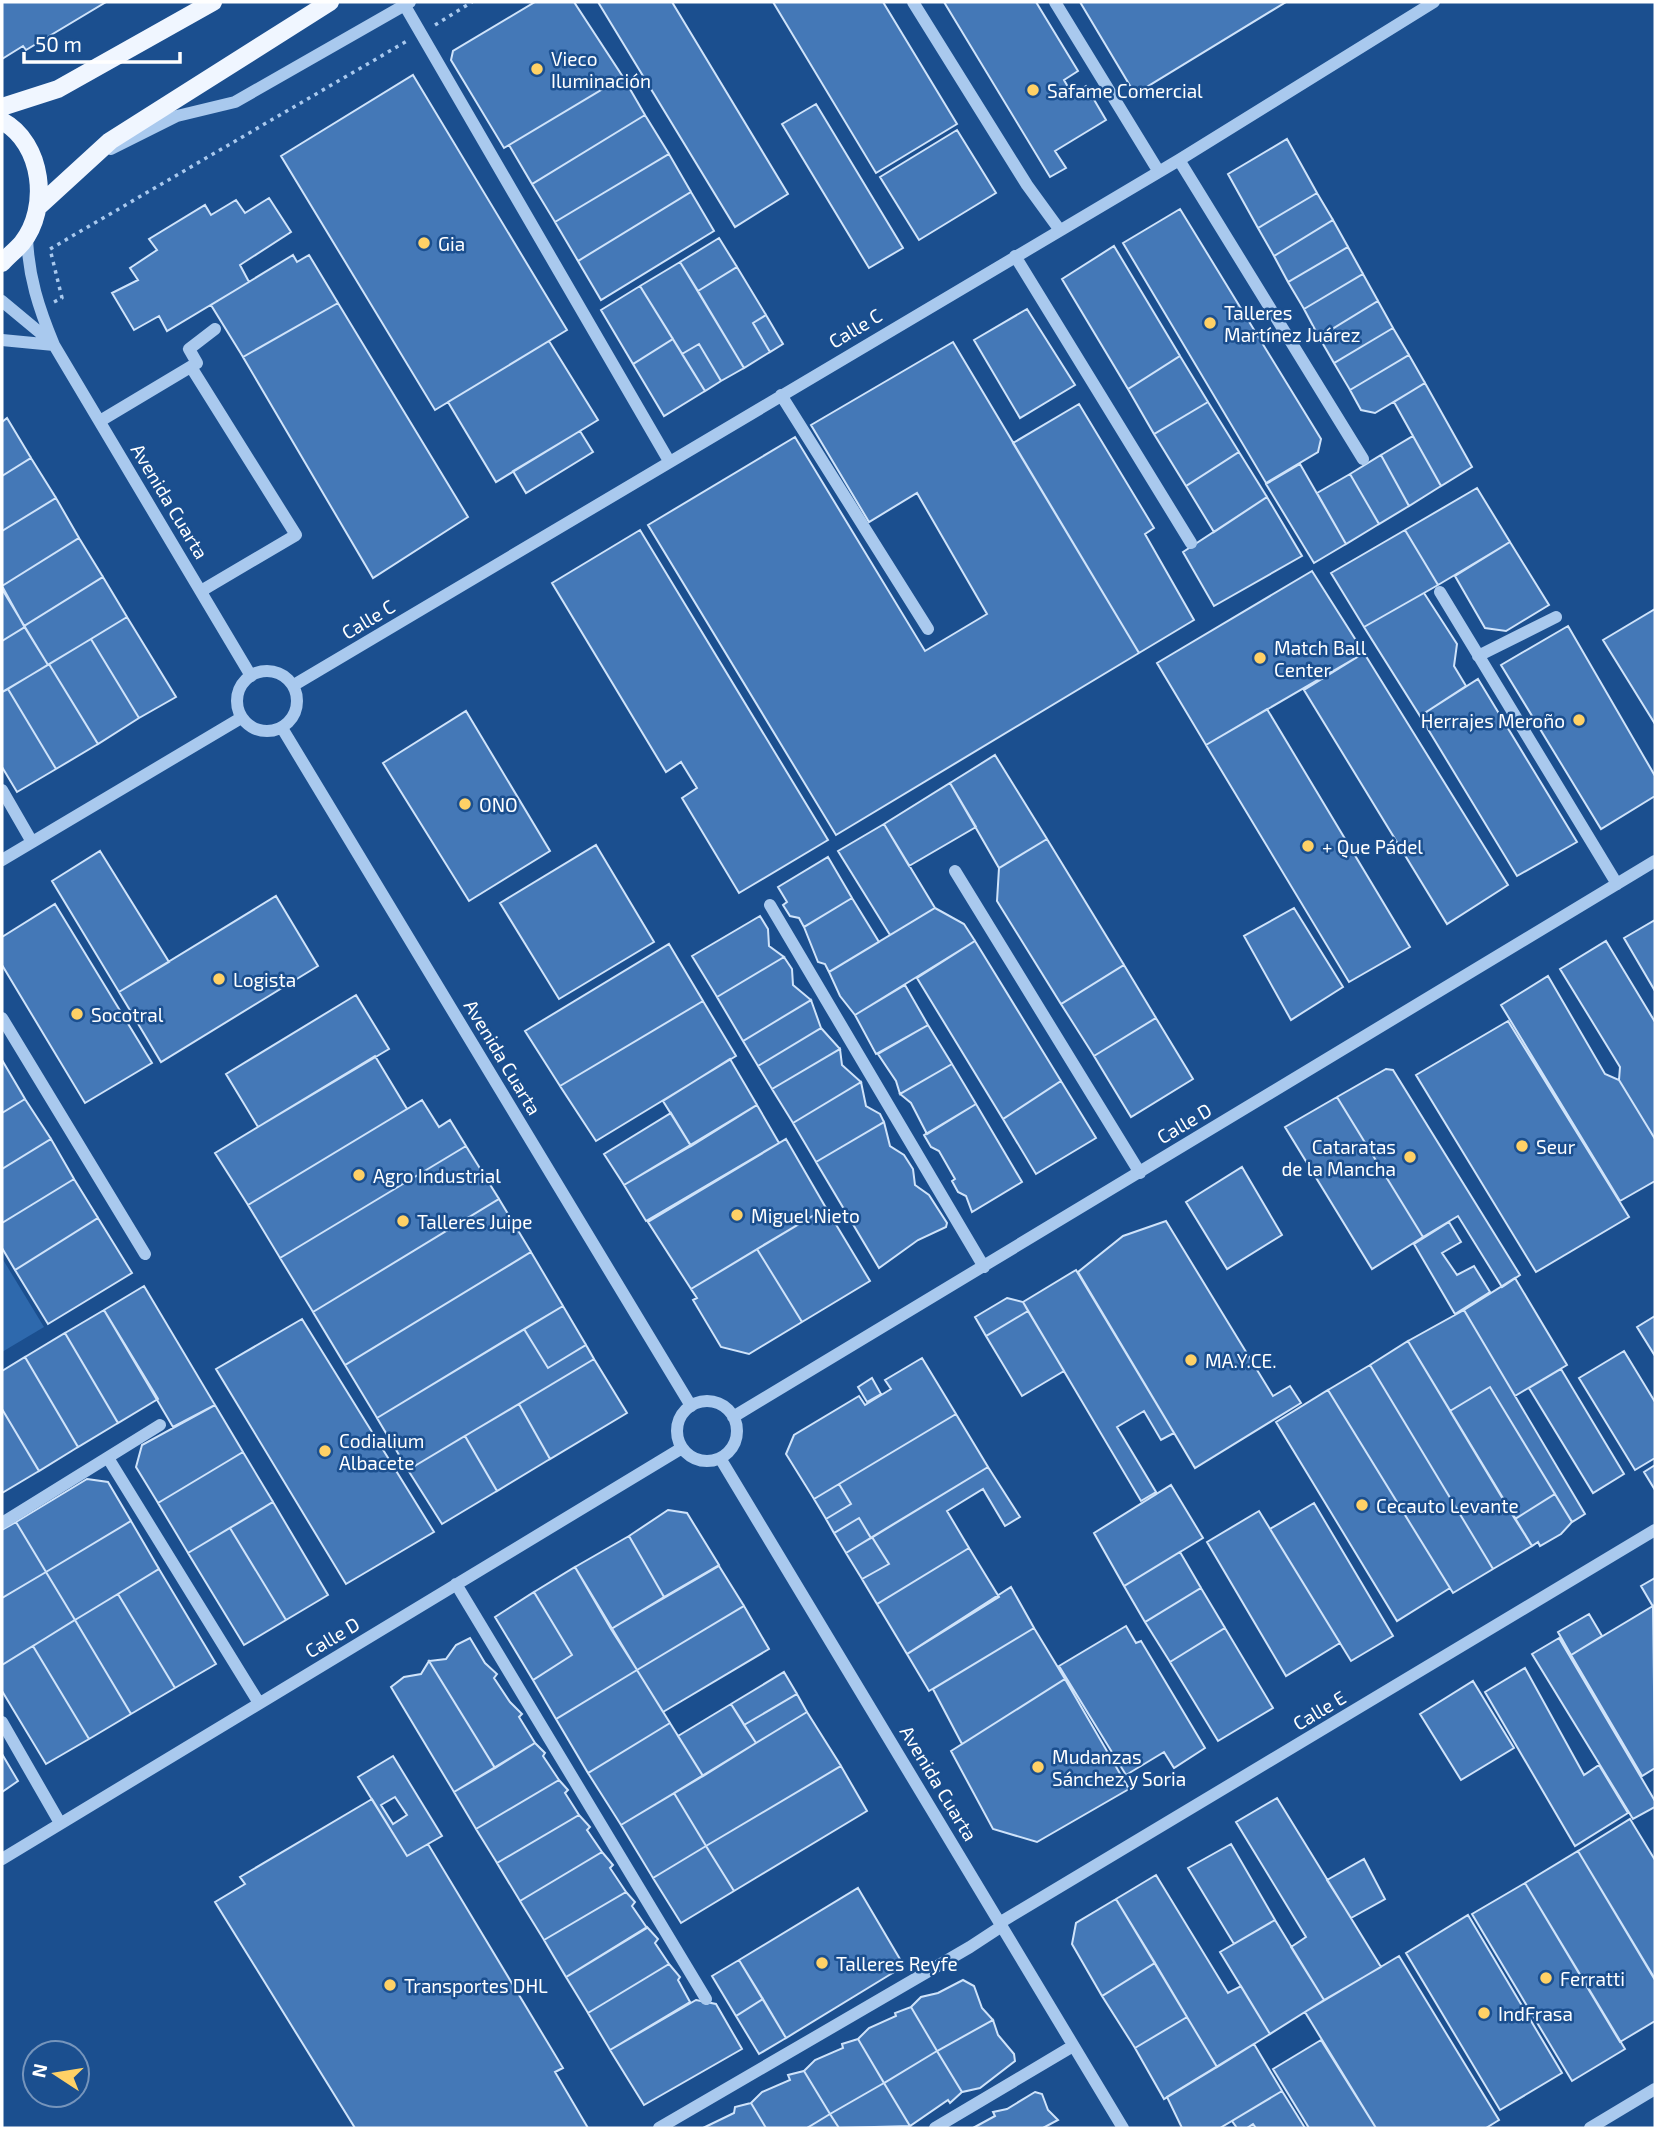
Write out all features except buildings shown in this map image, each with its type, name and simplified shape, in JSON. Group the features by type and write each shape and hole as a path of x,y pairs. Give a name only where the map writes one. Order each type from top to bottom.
{"main road":[{"path":"2,107 58,89 213,2"},
{"path":"38,206 82,163 164,105 330,2"},
{"path":"2,121 11,126 30,150 38,176 38,206 27,236 2,262"}],"street":[{"path":"914,2 1027,185 1059,229"},
{"path":"1055,2 1159,172"},
{"name":"Calle C","path":"294,685 1159,172 1434,2"},
{"path":"82,163 177,116 235,102 408,4 421,33 669,461"},
{"path":"1179,160 1363,459"},
{"path":"27,236 28,268 54,345"},
{"path":"1015,256 1191,543"},
{"path":"2,301 54,345"},
{"path":"100,421 197,363 188,349 215,329"},
{"path":"2,340 54,345"},
{"name":"Avenida Cuarta","path":"54,345 251,676"},
{"path":"191,367 296,535 201,591"},
{"path":"781,395 928,629"},
{"path":"1440,593 1617,884"},
{"path":"1478,656 1556,617"},
{"path":"268,671 279,673 294,685 298,698 296,712 282,728 269,732 254,729 241,718 237,696 243,683 251,676 268,671"},
{"path":"2,860 241,718"},
{"name":"Avenida Cuarta","path":"282,728 691,1406"},
{"path":"2,790 32,842"},
{"name":"Calle D","path":"733,1417 1655,861"},
{"path":"955,871 1140,1172"},
{"path":"770,905 984,1267"},
{"path":"2,1018 145,1254"},
{"path":"706,1401 718,1403 733,1417 736,1439 730,1451 720,1458 701,1461 682,1448 677,1427 682,1415 691,1406 706,1401"},
{"path":"2,1523 160,1426"},
{"name":"Calle D","path":"2,1859 682,1448"},
{"path":"108,1458 259,1703"},
{"name":"Avenida Cuarta","path":"720,1458 1123,2128"},
{"name":"Calle E","path":"659,2128 970,1947 1001,1924 1655,1530"},
{"path":"456,1584 706,1999"},
{"path":"2,1722 60,1823"},
{"path":"935,2128 1073,2046"},
{"path":"1590,2128 1655,2089"}],"path":[{"path":"40,310 62,298 50,249 472,2"}],"shaded area":[{"path":"2,1258 44,1327 2,1352"}],"place":[{"name":"Vieco Iluminación","path":"537,69"},
{"name":"Safame Comercial","path":"1033,90"},
{"name":"Gia","path":"424,243"},
{"name":"Talleres Martínez Juárez","path":"1210,323"},
{"name":"Match Ball Center","path":"1260,658"},
{"name":"Herrajes Meroño","path":"1579,720"},
{"name":"ONO","path":"465,804"},
{"name":"+ Que Pádel","path":"1308,846"},
{"name":"Logista","path":"219,979"},
{"name":"Socotral","path":"77,1014"},
{"name":"Seur","path":"1522,1146"},
{"name":"Cataratas de la Mancha","path":"1410,1157"},
{"name":"Agro Industrial","path":"359,1175"},
{"name":"Miguel Nieto","path":"737,1215"},
{"name":"Talleres Juipe","path":"403,1221"},
{"name":"MA.Y.CE.","path":"1191,1360"},
{"name":"Codialium Albacete","path":"325,1451"},
{"name":"Cecauto Levante","path":"1362,1505"},
{"name":"Mudanzas Sánchez y Soria","path":"1038,1767"},
{"name":"Talleres Reyfe","path":"822,1963"},
{"name":"Ferratti","path":"1546,1978"},
{"name":"Transportes DHL","path":"390,1985"},
{"name":"IndFrasa","path":"1484,2013"}]}
